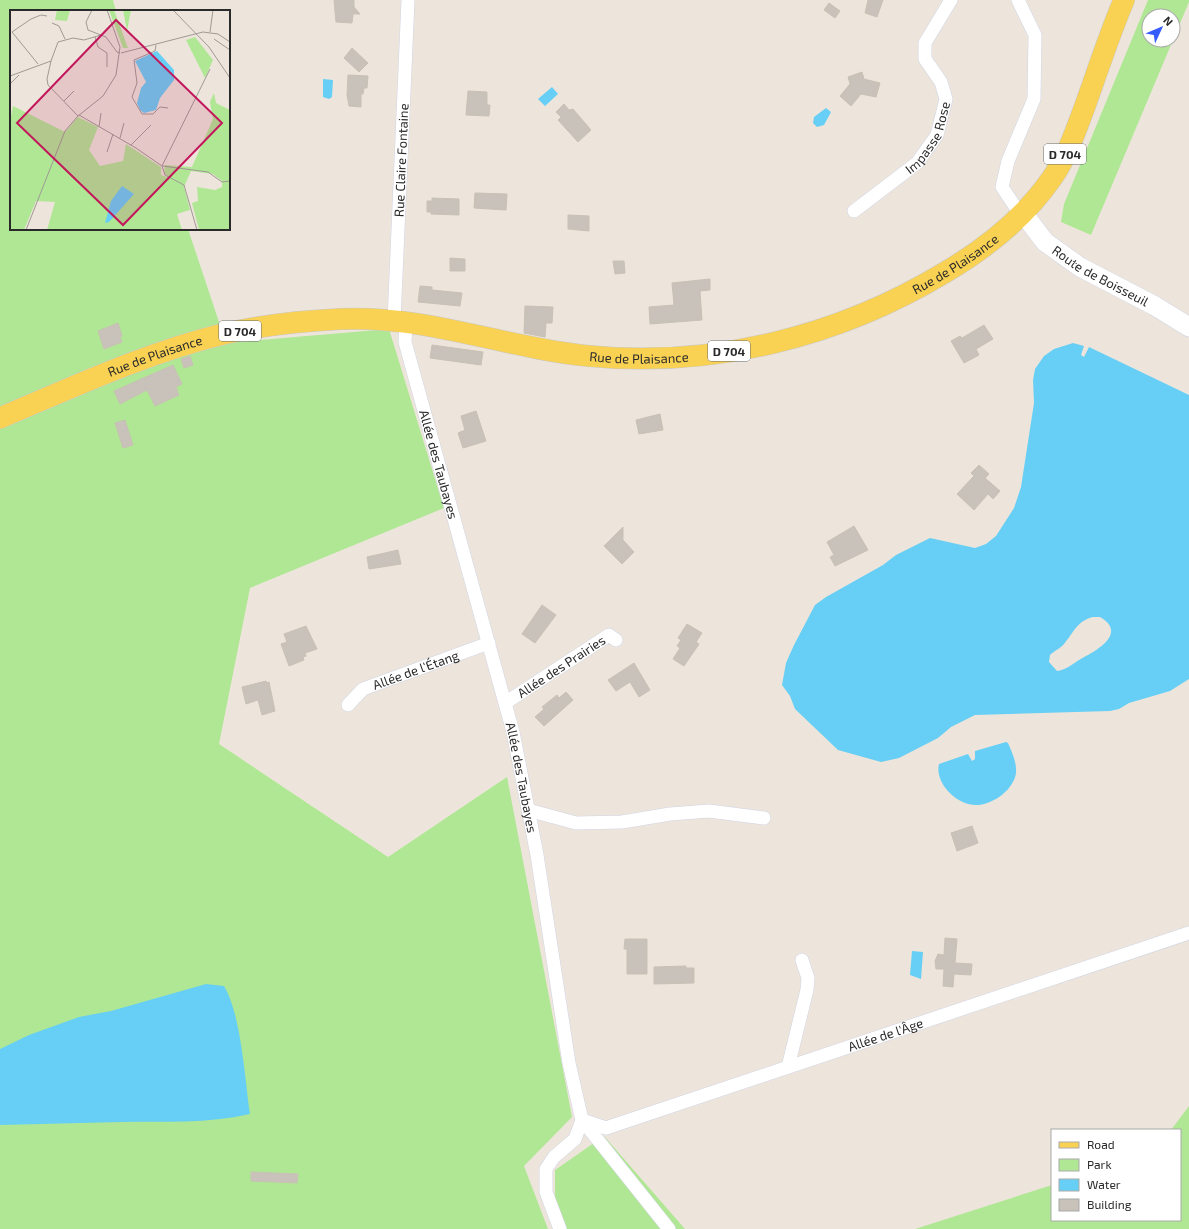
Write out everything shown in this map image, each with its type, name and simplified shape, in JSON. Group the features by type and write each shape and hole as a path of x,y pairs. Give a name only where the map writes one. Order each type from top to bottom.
{"main road":[{"name":"Rue de Plaisance","path":"0,418 92,378 186,344 224,334 265,326 300,322 344,319 400,321 441,327 526,347 590,356 661,358 691,356 750,348 823,330 896,300 927,284 972,256 997,237 1020,214 1053,177 1063,159 1078,124 1111,31 1124,0"},
{"name":"Route de Boisseuil","path":"1020,214 1029,221 1045,242 1080,267 1155,306 1189,326"}],"street":[{"name":"Rue Claire Fontaine","path":"400,321 408,0"},
{"name":"Impasse Rose","path":"854,211 917,163 937,135 946,100 941,82 925,59 925,43 951,0"},
{"path":"1018,0 1035,36 1034,99 1008,162 1002,187 1020,214"},
{"name":"Allée des Taubayes","path":"400,321 513,732 537,855 569,1063 582,1120"},
{"name":"Allée des Prairies","path":"505,703 609,635 616,640"},
{"name":"Allée de l'Étang","path":"348,705 363,689 489,643"},
{"path":"528,810 576,823 622,822 670,814 710,811 764,818"},
{"name":"Allée de l'Âge","path":"582,1120 606,1128 1189,933"},
{"path":"788,1067 808,978 802,960"},
{"path":"560,1229 546,1192 546,1169 554,1156 575,1139 582,1120"},
{"path":"582,1120 669,1229"}],"green space":[{"path":"0,0 113,0 116,10 10,10 10,230 188,230 226,343 389,329 444,508 250,588 219,744 388,857 507,777 572,1117 524,1166 548,1229 0,1229"},
{"path":"1148,0 1189,0 1181,21 1181,8 1145,8"},
{"path":"1141,17 1141,48 1170,48 1091,235 1061,222 1064,204"},
{"path":"1189,1106 1189,1229 915,1229 1051,1185 1051,1221 1181,1221 1181,1129 1172,1129"},
{"path":"604,1136 685,1229 555,1229 555,1170"}],"water":[{"path":"323,79 333,80 332,97 329,99 323,97"},
{"path":"552,87 558,94 545,106 538,99"},
{"path":"826,108 831,112 824,125 817,127 813,123 814,117"},
{"path":"1073,343 1084,346 1081,355 1084,357 1089,347 1189,395 1189,679 1170,691 1129,703 1119,709 1110,711 975,715 951,727 938,738 899,758 881,762 838,750 795,709 790,696 782,685 786,663 815,605 826,597 883,565 896,555 930,538 975,548 986,544 996,536 1014,508 1021,487 1034,403 1033,380 1035,369 1044,356 1054,349","holes":["1093,617 1100,617 1108,623 1111,630 1110,636 1106,642 1069,667 1057,671 1049,662 1050,655 1063,645 1079,624"]},
{"path":"1006,742 1008,743 1014,758 1016,773 1011,785 997,799 984,804 971,805 956,798 944,786 938,772 939,764 968,754 972,761 975,759 975,751"},
{"path":"912,951 923,952 921,979 910,975"},
{"path":"206,984 224,986 230,998 235,1013 242,1047 250,1114 202,1121 0,1125 0,1049 29,1035 79,1017 111,1011"}],"building":[{"path":"334,0 354,0 354,7 360,14 353,14 352,23 336,22"},
{"path":"868,0 883,0 877,17 865,13"},
{"path":"829,3 840,11 835,18 824,10"},
{"path":"352,48 368,63 359,72 344,58"},
{"path":"862,72 864,79 880,83 876,97 861,94 851,106 840,96 850,84 848,77"},
{"path":"348,75 368,76 367,88 364,88 363,94 361,94 361,107 349,106 347,95"},
{"path":"468,91 487,92 487,105 490,105 489,116 466,115"},
{"path":"564,104 569,110 573,109 591,130 578,142 558,120 561,117 556,112"},
{"path":"475,193 507,194 506,210 474,208"},
{"path":"432,198 459,199 459,215 431,214 431,212 427,212 427,201 432,201"},
{"path":"568,215 589,216 589,231 568,229"},
{"path":"450,258 465,259 465,271 450,271"},
{"path":"613,261 624,261 625,273 615,274"},
{"path":"710,279 710,290 700,291 702,320 650,324 649,307 674,305 672,283"},
{"path":"420,286 432,287 432,290 462,293 460,306 418,302"},
{"path":"525,306 553,307 552,323 546,323 545,337 524,333"},
{"path":"118,323 122,336 120,337 122,342 104,349 98,331"},
{"path":"984,325 993,339 976,349 979,355 964,363 951,341 960,336 962,338"},
{"path":"432,345 483,352 481,365 430,358"},
{"path":"190,356 193,365 184,368 181,359"},
{"path":"173,365 182,384 176,387 179,395 155,406 147,390 120,404 114,391"},
{"path":"476,411 486,441 463,448 458,433 465,430 461,416"},
{"path":"660,414 663,430 639,434 636,420"},
{"path":"125,420 133,445 123,448 115,423"},
{"path":"979,465 989,474 985,478 1000,491 993,499 988,494 974,510 957,494 974,476 971,473"},
{"path":"854,526 868,550 835,566 830,557 834,555 827,542"},
{"path":"623,527 623,540 634,552 622,564 604,546"},
{"path":"398,550 401,564 369,569 367,557"},
{"path":"542,605 556,615 535,643 522,634"},
{"path":"687,624 702,633 696,642 699,644 684,666 673,659 680,648 677,646 681,640 678,638"},
{"path":"306,626 317,649 305,653 306,656 303,657 304,660 289,666 281,644 287,642 284,634"},
{"path":"634,663 650,690 639,697 630,682 616,691 608,680"},
{"path":"266,681 267,683 269,682 275,711 262,715 258,700 246,704 242,687"},
{"path":"566,692 573,700 544,726 535,717 544,709 542,707 557,695 559,698"},
{"path":"972,826 978,843 957,851 951,833"},
{"path":"945,938 957,939 955,963 972,964 971,975 954,974 953,987 943,986 944,969 936,969 935,961 938,954 944,955"},
{"path":"625,939 647,939 647,974 627,974 627,949 624,949"},
{"path":"686,966 686,968 694,968 694,983 654,984 654,967"},
{"path":"251,1172 298,1174 297,1183 251,1181"}]}
